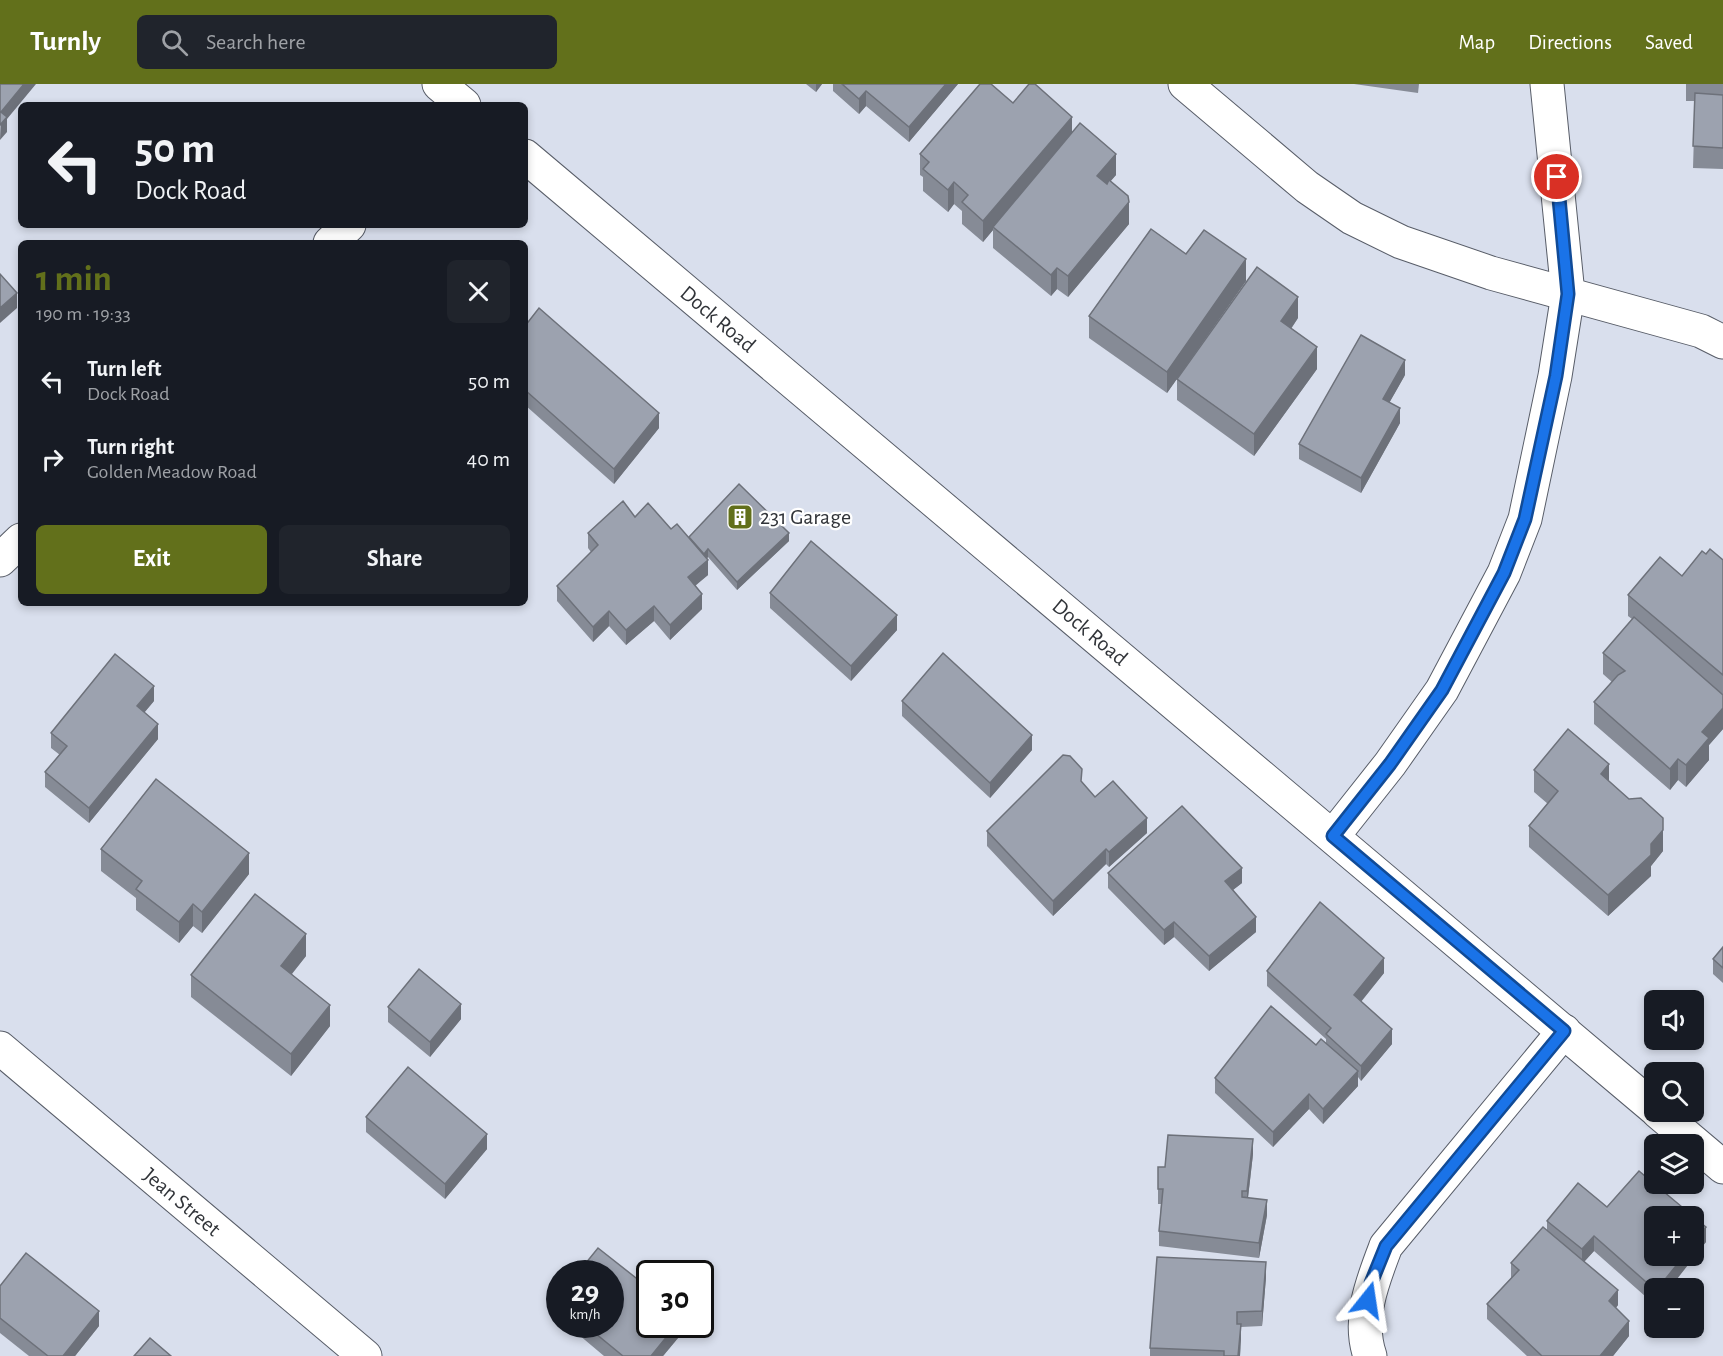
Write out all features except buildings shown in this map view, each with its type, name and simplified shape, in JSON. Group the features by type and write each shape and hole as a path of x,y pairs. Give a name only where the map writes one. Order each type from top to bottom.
{"street":[{"path":"439,84 460,102"},
{"path":"1185,84 1307,187 1352,218 1401,242 1454,262 1701,331 1723,342"},
{"path":"1333,836 1390,764 1442,690 1504,573 1525,519 1540,454 1568,294 1547,84"},
{"name":"Dock Road","path":"528,159 1644,1099"},
{"path":"333,240 346,228"},
{"path":"0,560 18,543"},
{"path":"1370,1356 1365,1317 1371,1283 1386,1246 1564,1031"},
{"name":"Jean Street","path":"0,1048 364,1356"},
{"path":"1670,1122 1723,1167"}],"place":[{"name":"231 Garage","path":"740,517"}],"route":[{"path":"1368,1300 1371,1283 1386,1246 1564,1031 1333,836 1390,764 1442,690 1504,573 1525,519 1556,376 1568,294 1557,177"}]}
